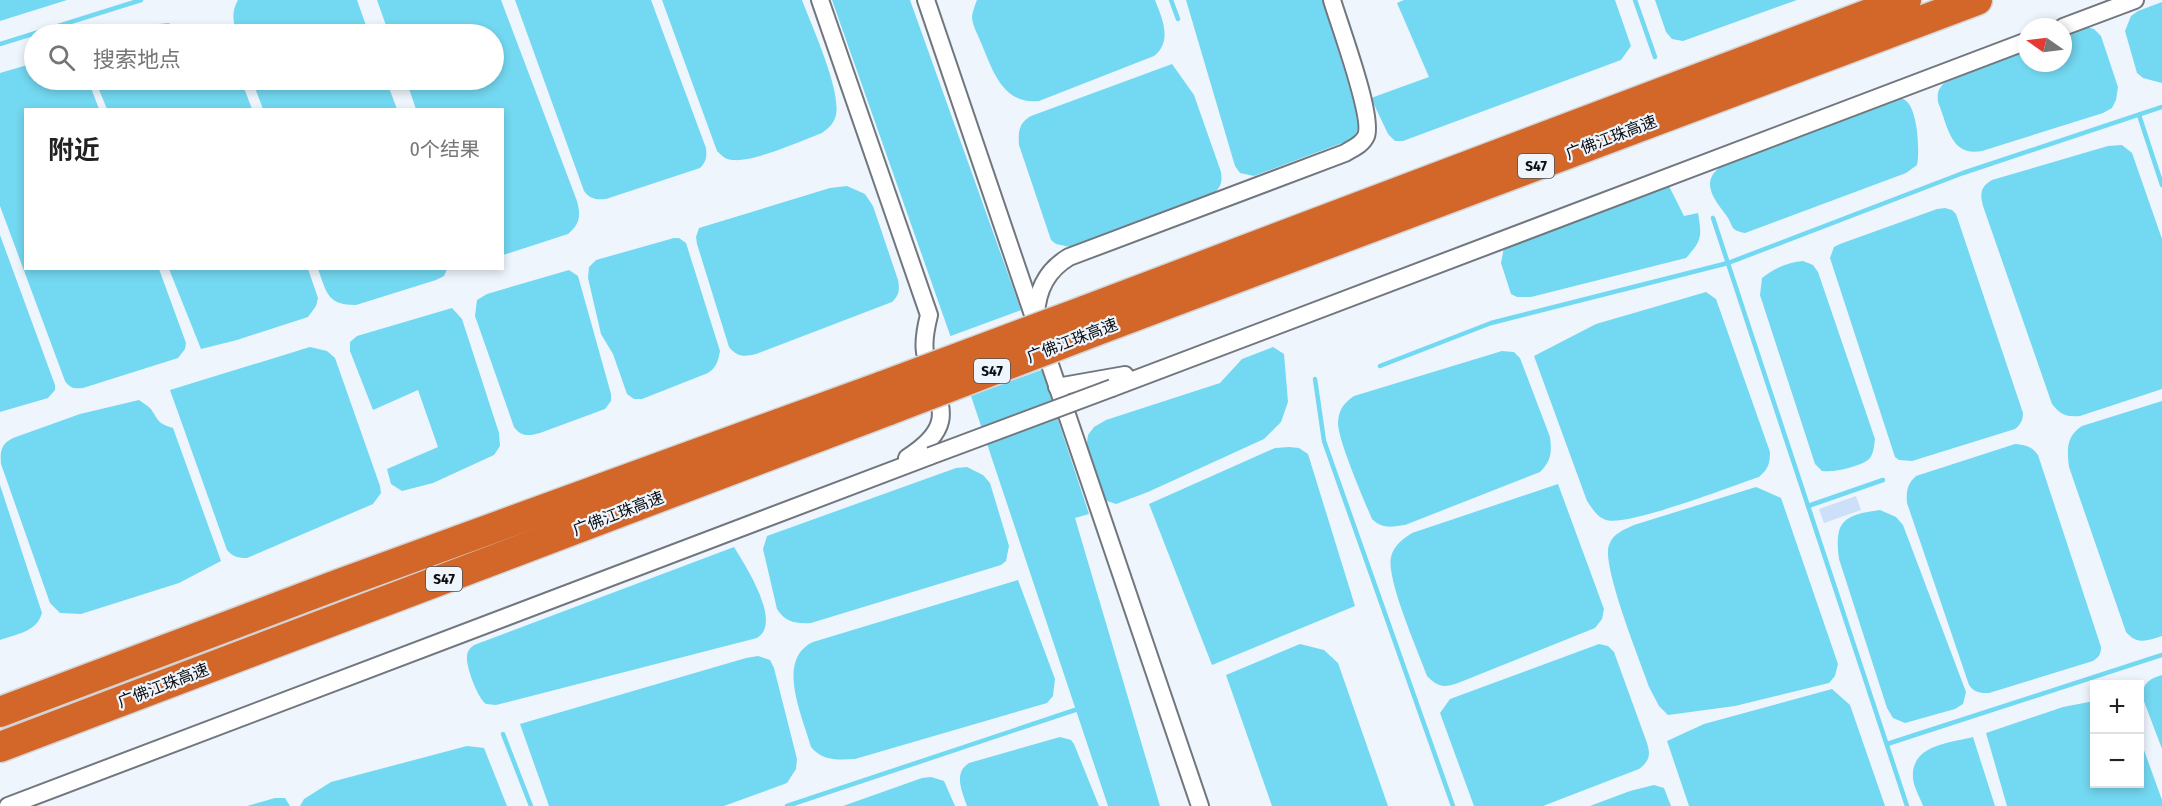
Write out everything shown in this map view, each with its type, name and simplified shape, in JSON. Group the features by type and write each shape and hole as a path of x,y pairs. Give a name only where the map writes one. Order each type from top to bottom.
{"highway":[{"name":"广佛江珠高速","path":"0,747 1906,0"},
{"name":"广佛江珠高速","path":"1089,321 1977,0"},
{"name":"广佛江珠高速","path":"0,712 342,583 886,398"}],"street":[{"path":"820,0 929,315 924,332 925,351 942,407 938,428 925,446 873,479"},
{"path":"926,0 1200,806"},
{"path":"1038,328 1036,306 1043,283 1059,263 1069,257 1344,153 1362,142 1368,128 1365,106 1332,0"},
{"path":"2072,24 2135,0"},
{"path":"8,806 2018,44"},
{"path":"1057,387 1164,368"}],"shaded area":[{"path":"1856,496 1861,510 1824,523 1819,509"}],"water":[{"path":"0,0 67,0 0,21"},
{"path":"238,0 357,0 365,24 234,24 234,9"},
{"path":"377,0 501,0 577,201 578,219 575,227 568,234 504,255 504,108 416,108 409,90 504,90 504,24 385,24"},
{"path":"515,0 651,0 706,148 706,159 702,166 606,199 589,196 584,191"},
{"path":"662,0 802,0 830,74 836,104 833,123 822,133 753,158 731,160 724,157 717,151"},
{"path":"832,0 910,0 1032,341 1089,514 1075,518 1160,806 1108,806 961,366"},
{"path":"977,0 1155,0 1165,36 1160,50 1154,56 1039,101 1027,101 1008,92 991,66 972,18"},
{"path":"1186,0 1323,0 1358,115 1358,129 1355,135 1350,140 1254,176 1240,173 1235,166"},
{"path":"1404,0 1615,0 1631,46 1621,60 1403,141 1395,141 1388,134 1371,98 1429,77 1397,3"},
{"path":"1655,0 1797,0 1683,41 1672,39 1666,32"},
{"path":"2162,2 2162,83 2143,78 2137,73 2125,31 2131,16"},
{"path":"2087,27 2094,29 2101,36 2118,87 2112,108 2103,113 1982,151 1971,152 1957,144 1948,130 1938,102 1938,92 1944,83 2018,53 2018,72 2072,72 2072,32"},
{"path":"1172,64 1194,95 1221,172 1219,187 1215,192 1070,247 1056,244 1051,240 1019,145 1019,132 1022,125 1031,116"},
{"path":"24,66 24,90 92,90 99,108 24,108 24,270 159,270 186,343 185,349 178,358 83,388 72,388 65,381 0,206 0,73"},
{"path":"99,90 245,90 252,108 107,108"},
{"path":"256,90 390,90 397,108 263,108"},
{"path":"1894,98 1903,99 1912,110 1918,140 1917,165 1906,173 1745,233 1732,227 1713,196 1710,184 1715,172 1722,166"},
{"path":"2122,145 2132,153 2162,239 2162,389 2080,416 2067,416 2052,404 1983,206 1982,191 1985,185 1992,180 2108,146"},
{"path":"1668,184 1684,216 1698,213 1700,238 1686,258 1531,297 1517,297 1511,294 1501,263 1504,247"},
{"path":"847,186 865,194 873,206 898,280 899,290 896,297 892,302 756,354 744,356 735,353 729,347 697,244 696,237 699,228 830,188"},
{"path":"1945,208 1956,214 2023,418 2015,429 1912,461 1899,460 1895,457 1830,258 1834,247 1840,244"},
{"path":"0,235 55,390 48,398 0,412"},
{"path":"679,238 686,243 720,351 719,358 708,373 642,399 634,399 627,394 613,354 601,334 588,278 589,267 596,260"},
{"path":"1803,261 1813,265 1818,272 1875,439 1873,451 1867,461 1840,470 1822,471 1815,464 1760,295 1762,278 1781,266"},
{"path":"169,270 308,270 318,298 316,306 308,317 201,349"},
{"path":"319,270 447,270 444,276 436,280 356,305 339,303 326,291"},
{"path":"569,270 578,276 611,401 605,409 540,433 522,434 514,427 475,316 477,300 487,294"},
{"path":"1706,292 1716,299 1770,452 1768,466 1759,477 1657,512 1617,521 1603,519 1587,501 1534,356 1596,324"},
{"path":"452,308 462,319 499,433 500,446 494,455 433,483 402,491 391,484 387,469 438,447 418,390 373,410 350,351 350,342 357,336"},
{"path":"310,347 327,351 335,358 381,493 373,504 247,558 236,557 227,550 170,390"},
{"path":"1273,347 1284,354 1288,402 1281,422 1264,439 1148,492 1116,504 1107,501 1101,495 1086,450 1088,435 1094,427 1106,420 1220,383 1242,359"},
{"path":"1502,351 1514,352 1520,358 1550,437 1550,456 1544,468 1540,472 1405,525 1387,526 1372,519 1339,430 1340,413 1347,401 1354,396"},
{"path":"139,400 151,409 161,423 173,428 221,561 179,583 81,614 60,613 50,603 1,464 2,448 13,438 80,414"},
{"path":"2162,401 2162,636 2142,641 2134,639 2126,632 2069,467 2068,449 2073,434 2082,426"},
{"path":"2015,444 2028,446 2038,455 2101,649 2093,661 1989,693 1980,693 1969,685 1907,503 1907,492 1916,476"},
{"path":"1275,448 1299,448 1308,454 1355,606 1212,665 1149,504"},
{"path":"967,467 983,475 990,483 1009,546 1006,561 1001,565 811,623 791,621 780,613 777,609 763,549 767,536 956,468"},
{"path":"1558,484 1604,609 1602,619 1595,628 1458,683 1444,686 1434,682 1427,676 1398,598 1391,567 1394,549 1412,533"},
{"path":"0,485 42,613 31,628 0,640"},
{"path":"1756,487 1781,498 1838,664 1835,676 1829,683 1735,706 1668,715 1659,706 1650,689 1623,615 1611,572 1608,556 1609,545 1616,535 1634,525"},
{"path":"1880,510 1896,517 1903,525 1966,692 1963,704 1955,709 1905,723 1893,718 1887,708 1839,559 1838,536 1844,522 1857,514"},
{"path":"734,547 753,580 764,607 766,620 764,631 757,638 496,705 486,704 480,696 467,662 468,651 474,645"},
{"path":"1018,580 1055,679 1053,696 1047,703 855,759 825,757 815,752 811,747 795,690 796,662 802,650 813,642"},
{"path":"1300,644 1324,650 1338,663 1388,806 1272,806 1226,675"},
{"path":"1599,644 1608,646 1614,652 1647,743 1649,755 1645,763 1639,769 1543,806 1474,806 1440,713 1450,699"},
{"path":"758,656 770,660 774,668 797,759 796,769 787,783 724,806 549,806 520,724"},
{"path":"2162,675 2162,749 2144,701 2144,687 2154,678"},
{"path":"1832,689 1850,705 1885,806 1689,806 1667,741 1704,724"},
{"path":"2090,702 2090,788 2144,788 2144,750 2162,800 2162,806 2007,806 1986,733 2063,707"},
{"path":"1060,737 1071,740 1074,744 1099,806 967,806 960,777 964,767 969,763"},
{"path":"1973,737 1995,806 1923,806 1913,779 1918,759 1924,752 1943,744"},
{"path":"467,746 484,748 507,806 300,806 304,799 331,782"},
{"path":"931,777 944,781 955,806 843,806 922,778"},
{"path":"1654,785 1664,788 1671,806 1590,806 1630,791"},
{"path":"275,798 285,798 290,806 247,806"}],"pier":[{"path":"1024,309 1044,369 968,397 948,337"}],"waterway":[{"path":"64,24 141,0"},
{"path":"1171,0 1178,19"},
{"path":"1635,0 1655,57"},
{"path":"0,44 24,37"},
{"path":"1380,366 1491,323 1728,263 1963,173 2162,107"},
{"path":"2139,115 2162,185"},
{"path":"1713,218 1907,806"},
{"path":"1315,379 1324,441 1453,806"},
{"path":"1808,506 1883,480"},
{"path":"1887,744 2162,655"},
{"path":"787,806 1081,708"},
{"path":"503,734 531,806"}]}
